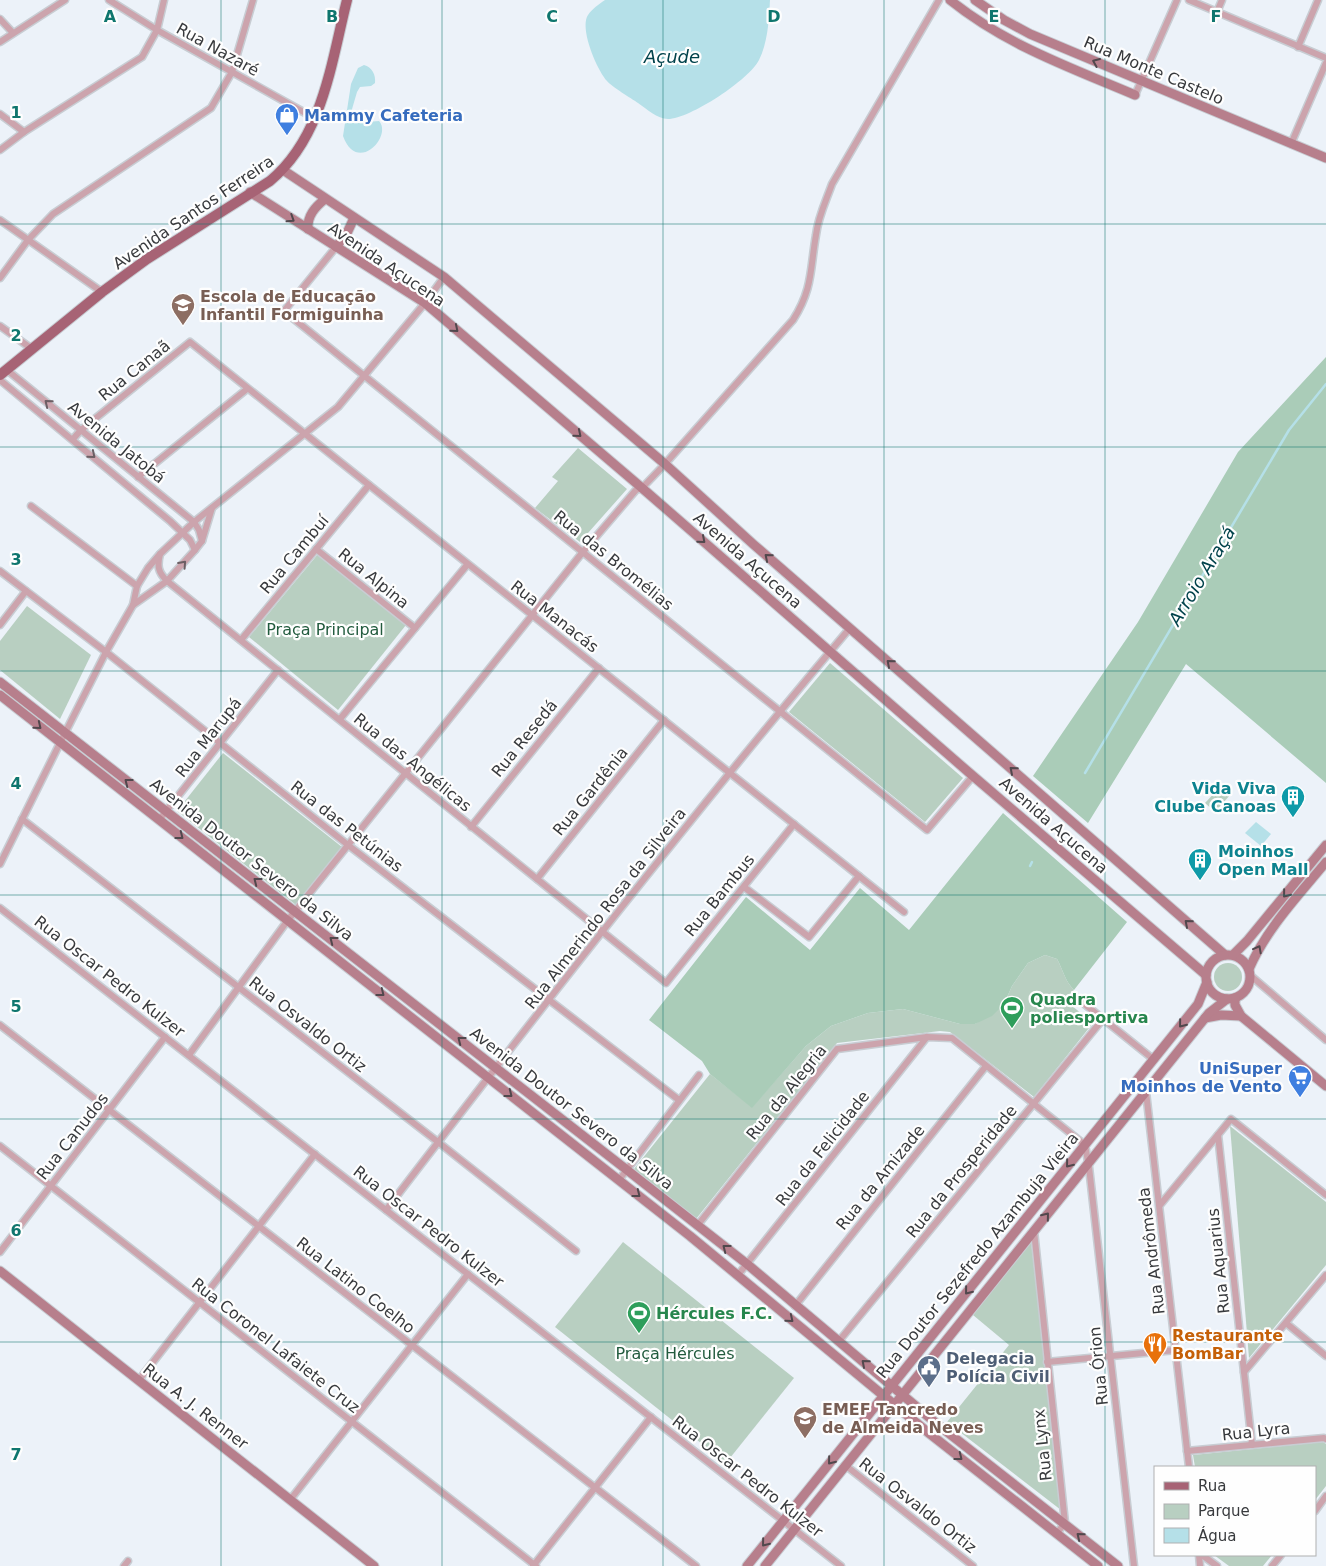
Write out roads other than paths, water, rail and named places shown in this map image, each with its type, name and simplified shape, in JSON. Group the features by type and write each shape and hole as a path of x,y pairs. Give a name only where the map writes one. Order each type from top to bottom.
{"main road":[{"name":"Avenida Santos Ferreira","path":"3,372 102,292 147,259 270,181 283,170 300,148 316,119 347,0"},
{"name":"Rua Monte Castelo","path":"950,0 978,22 1024,48 1135,95"},
{"name":"Rua Monte Castelo","path":"975,0 1004,20 1030,34 1326,158"},
{"name":"Avenida Açucena","path":"283,170 444,277 665,464 753,544 1229,955"},
{"name":"Avenida Açucena","path":"250,192 425,304 642,488 1207,979"},
{"path":"308,229 309,218 312,212 326,199"},
{"path":"336,248 348,233 354,218"},
{"name":"Avenida Doutor Severo da Silva","path":"0,682 747,1264 937,1424 1118,1566"},
{"name":"Avenida Doutor Severo da Silva","path":"0,695 619,1180 738,1275 930,1434 1098,1566"},
{"path":"1326,845 1247,941 1229,955 1212,962 1208,968 1207,979 1215,994 1231,998 1246,990 1258,949 1269,931 1326,862"},
{"path":"1229,955 1240,957 1246,962 1250,972"},
{"name":"Rua Doutor Sezefredo Azambuja Vieira","path":"747,1566 1198,1004 1207,979"},
{"path":"1231,998 1241,1016 1326,1086"},
{"name":"Rua Doutor Sezefredo Azambuja Vieira","path":"764,1566 1205,1018 1231,998"},
{"path":"1205,1018 1221,1014 1241,1016"},
{"name":"Rua A. J. Renner","path":"0,1270 374,1566"},
{"path":"945,1319 955,1329"},
{"path":"930,1434 937,1424"}],"street":[{"path":"0,42 65,0"},
{"name":"Rua Nazaré","path":"109,0 157,30 316,119"},
{"path":"0,150 24,132 142,57 157,30 164,0"},
{"path":"0,278 28,240 53,214 211,108 232,72 253,0"},
{"path":"188,1055 295,911 582,553 636,490 642,488 665,464 786,329 800,310 808,292 816,234 821,213 832,184 939,0"},
{"path":"1135,95 1177,0"},
{"path":"1189,0 1326,58"},
{"path":"1217,12 1222,0"},
{"path":"1298,47 1318,0"},
{"path":"0,20 13,33"},
{"path":"1291,144 1326,62"},
{"path":"0,114 24,132"},
{"path":"0,220 102,292"},
{"name":"Rua das Bromélias","path":"336,248 284,311 582,553 781,710 927,830 974,776"},
{"path":"0,864 106,652 133,605 137,586 148,568 194,522 338,406 425,304 444,277"},
{"path":"0,326 32,349"},
{"name":"Rua Manacás","path":"190,342 247,390 305,434 904,912"},
{"name":"Rua Canaã","path":"73,439 81,430 190,342"},
{"name":"Avenida Jatobá","path":"3,372 63,415 194,522 199,530 202,541"},
{"name":"Avenida Jatobá","path":"0,380 183,532 195,550"},
{"path":"138,477 247,390"},
{"path":"55,424 63,415"},
{"name":"Rua Cambuí","path":"240,640 369,485"},
{"path":"31,506 137,586"},
{"path":"133,605 168,581 195,550 202,541 212,507"},
{"name":"Rua Alpina","path":"316,549 415,628"},
{"name":"Rua das Angélicas","path":"160,554 157,566 161,575 168,581 666,983"},
{"path":"340,719 467,564"},
{"name":"Rua das Petúnias","path":"0,571 106,652 348,845 548,1001 679,1100"},
{"path":"0,625 26,591"},
{"name":"Rua Almerindo Rosa da Silveira","path":"386,1210 602,931 850,628"},
{"name":"Rua Resedá","path":"471,826 599,668"},
{"name":"Rua Marupá","path":"159,820 278,670"},
{"name":"Rua Gardênia","path":"537,879 664,720"},
{"name":"Rua Osvaldo Ortiz","path":"22,819 576,1251"},
{"name":"Rua Bambus","path":"666,983 794,824"},
{"path":"744,887 809,937 859,876"},
{"name":"Rua Oscar Pedro Kulzer","path":"0,908 841,1566"},
{"path":"1250,972 1326,1040"},
{"path":"1077,998 1153,1059"},
{"name":"Rua da Prosperidade","path":"839,1341 1103,1019"},
{"name":"Rua Latino Coelho","path":"0,1025 696,1566"},
{"name":"Rua Canudos","path":"0,1252 165,1037"},
{"name":"Rua da Alegria","path":"697,1226 837,1049 926,1037 952,1038 1085,1145"},
{"name":"Rua da Felicidade","path":"738,1275 926,1037"},
{"name":"Rua da Amizade","path":"795,1306 986,1066"},
{"path":"619,1180 699,1074"},
{"name":"Rua Andrômeda","path":"1146,1092 1189,1466"},
{"path":"1160,1205 1231,1118 1326,1195"},
{"name":"Rua Aquarius","path":"1218,1135 1252,1445"},
{"path":"1085,1145 1088,1163"},
{"name":"Rua Coronel Lafaiete Cruz","path":"0,1146 534,1565"},
{"path":"139,1380 315,1154"},
{"name":"Rua Órion","path":"1088,1163 1134,1566"},
{"name":"Rua Lynx","path":"1034,1231 1065,1523"},
{"path":"290,1500 468,1274"},
{"path":"1244,1372 1326,1276"},
{"path":"1286,1323 1326,1356"},
{"path":"1047,1362 1176,1350"},
{"path":"534,1565 651,1417"},
{"name":"Rua Lyra","path":"1188,1451 1326,1439"},
{"name":"Rua Osvaldo Ortiz","path":"845,1466 973,1566"},
{"path":"1316,1510 1326,1496"},
{"path":"1057,1534 1065,1523"},
{"path":"1202,1556 1217,1566"},
{"path":"1272,1566 1280,1556"}],"water":[{"name":"Açude","path":"605,0 770,0 768,30 759,60 744,77 704,105 678,117 664,119 652,113 607,81 594,59 587,39 586,21 588,15"},
{"path":"364,65 373,72 375,83 371,86 360,87 350,116 356,123 379,121 382,128 381,135 372,149 356,152 349,147 343,136 351,84 358,68"},
{"path":"1256,822 1271,834 1261,846 1245,833"}],"waterway":[{"name":"Arroio Araçá","path":"1085,773 1289,430 1326,384"},
{"name":"Arroio Araçá","path":"1030,866 1032,862"}],"place":[{"name":"Mammy Cafeteria","path":"287,136"},
{"name":"Escola de Educação Infantil Formiguinha","path":"183,326"},
{"name":"Vida Viva Clube Canoas","path":"1293,818"},
{"name":"Moinhos Open Mall","path":"1200,881"},
{"name":"Quadra poliesportiva","path":"1012,1029"},
{"name":"UniSuper Moinhos de Vento","path":"1300,1098"},
{"name":"Hércules F.C.","path":"639,1334"},
{"name":"Restaurante BomBar","path":"1155,1365"},
{"name":"Delegacia Polícia Civil","path":"929,1388"},
{"name":"EMEF Tancredo de Almeida Neves","path":"805,1439"}],"park label":[{"name":"Praça Principal","path":"325,629"},
{"name":"Praça Hércules","path":"675,1353"}]}
